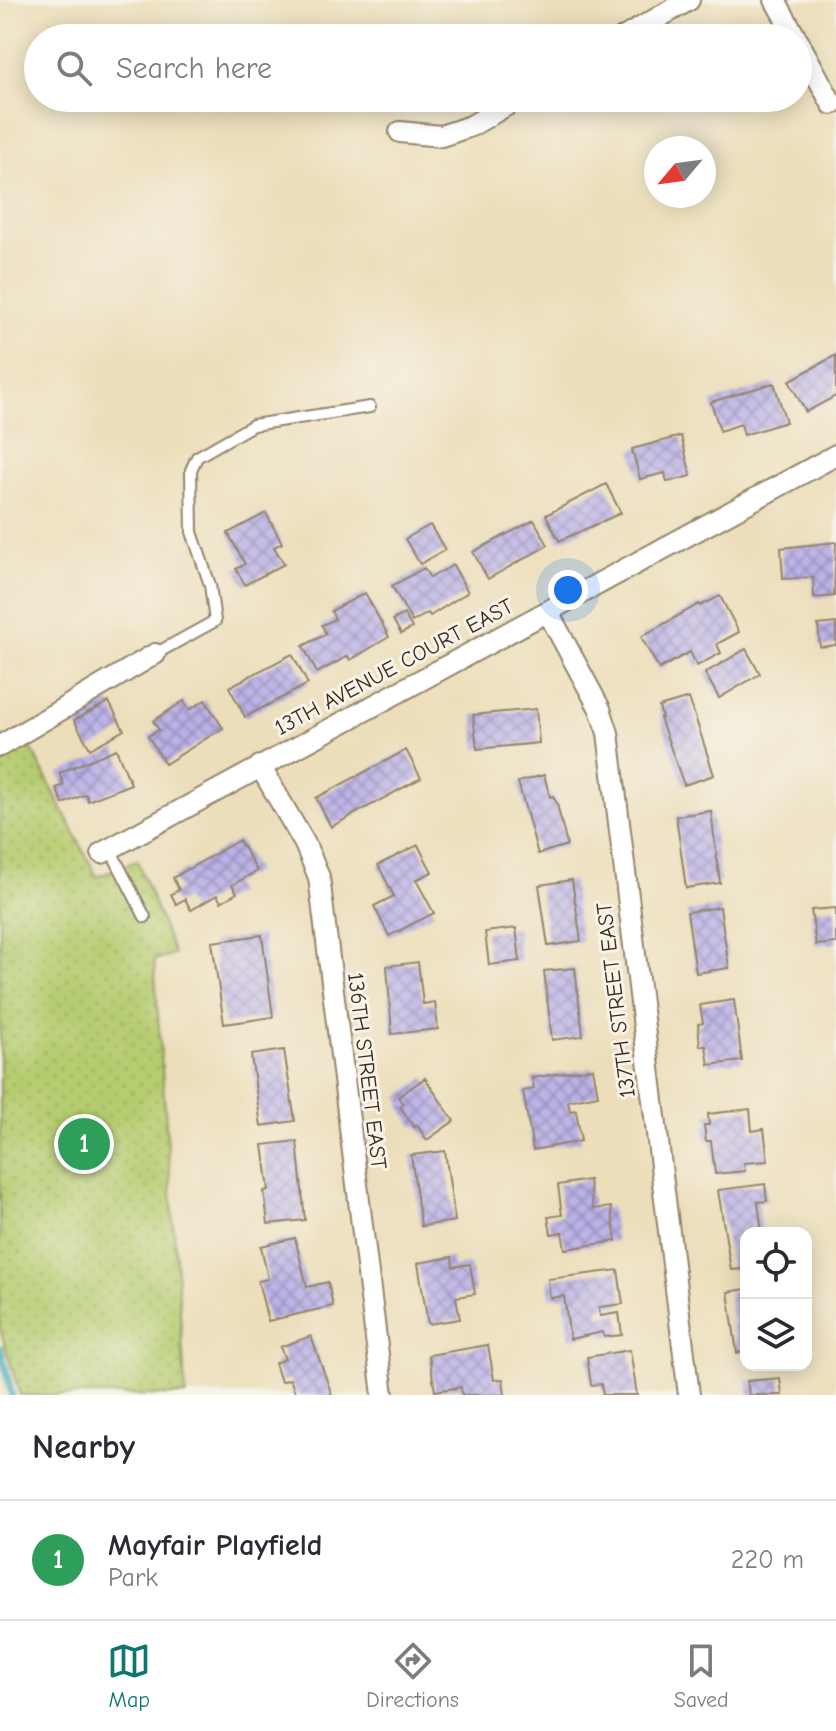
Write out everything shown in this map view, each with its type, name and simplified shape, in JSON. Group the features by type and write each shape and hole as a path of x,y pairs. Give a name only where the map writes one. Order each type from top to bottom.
{"street":[{"path":"647,24 689,0"},
{"path":"775,0 788,24"},
{"path":"812,67 832,104"},
{"path":"400,132 441,136 471,126 495,112"},
{"name":"13TH AVENUE COURT EAST","path":"106,851 836,455"},
{"name":"137TH STREET EAST","path":"548,612 600,709 608,733 689,1395"},
{"path":"0,746 155,654"},
{"name":"136TH STREET EAST","path":"260,766 305,844 319,877 383,1395"}],"lane":[{"path":"155,654 215,621 210,585 192,532 191,470 197,457 253,425 370,407"},
{"path":"106,851 145,917"}],"green space":[{"path":"29,744 97,877 137,860 174,954 154,960 186,1395 20,1395 0,1329 0,760"}],"building":[{"path":"836,355 836,396 806,412 789,381"},
{"path":"774,383 786,422 744,435 741,424 720,431 711,402"},
{"path":"681,436 691,476 667,482 665,473 640,479 632,449"},
{"path":"606,484 621,513 559,541 546,515"},
{"path":"266,513 282,543 274,547 284,564 245,585 236,569 245,564 228,533"},
{"path":"534,520 548,545 488,579 473,552"},
{"path":"430,525 445,550 420,564 405,539"},
{"path":"836,542 834,596 814,598 813,577 783,579 781,548"},
{"path":"453,565 468,592 430,616 428,613 412,622 392,586 424,568 430,578"},
{"path":"365,593 389,637 350,660 348,656 317,673 303,646 326,634 322,625 335,619 331,611"},
{"path":"720,596 739,632 717,644 721,653 697,666 690,652 659,669 641,637 699,604"},
{"path":"404,614 412,628 401,634 393,620"},
{"path":"836,623 836,645 820,647 818,625"},
{"path":"746,649 760,674 719,698 705,673"},
{"path":"292,654 308,684 245,717 229,687"},
{"path":"689,698 714,775 684,785 660,718 659,707"},
{"path":"205,700 223,728 165,764 148,736 159,730 153,721 184,701 189,710"},
{"path":"109,702 124,730 90,749 74,720"},
{"path":"536,709 539,743 477,749 473,715"},
{"path":"116,749 131,784 88,801 86,794 63,804 56,788 64,785 59,773"},
{"path":"406,750 421,778 331,827 316,798"},
{"path":"544,775 550,797 553,796 557,804 567,845 538,854 518,782"},
{"path":"711,811 720,883 686,888 676,816"},
{"path":"239,840 257,871 232,885 237,893 221,902 217,895 191,910 185,899 176,904 171,894 179,890 173,878"},
{"path":"418,845 432,872 416,880 434,913 389,936 374,906 394,896 378,865"},
{"path":"572,880 581,941 548,946 539,885"},
{"path":"720,907 729,968 696,973 687,912"},
{"path":"836,908 836,943 816,945 811,910"},
{"path":"516,928 520,961 489,965 485,932"},
{"path":"262,935 273,1017 224,1024 212,942"},
{"path":"418,962 423,1004 435,1002 438,1029 392,1034 387,966"},
{"path":"575,968 583,1036 552,1040 544,971"},
{"path":"734,1000 742,1061 709,1065 706,1046 700,1046 698,1024 703,1023 700,1005"},
{"path":"284,1050 295,1121 261,1126 251,1055"},
{"path":"593,1068 598,1095 568,1101 570,1111 576,1110 581,1141 533,1150 523,1091 534,1089 532,1078"},
{"path":"425,1078 454,1121 427,1140 417,1125 414,1127 400,1106 403,1104 398,1097"},
{"path":"750,1109 752,1131 764,1129 768,1161 744,1163 745,1171 715,1174 711,1141 706,1141 704,1125 709,1125 708,1114"},
{"path":"297,1141 305,1220 268,1224 264,1191 269,1190 263,1145"},
{"path":"445,1151 455,1221 421,1226 411,1155"},
{"path":"589,1180 593,1209 611,1207 616,1241 565,1249 562,1232 551,1234 548,1217 562,1215 558,1185"},
{"path":"765,1184 767,1201 758,1202 761,1227 740,1227 740,1269 731,1270 718,1190"},
{"path":"295,1238 307,1287 328,1282 333,1306 268,1321 258,1281 268,1279 261,1246"},
{"path":"452,1257 453,1267 470,1264 475,1294 456,1297 460,1319 428,1324 418,1263"},
{"path":"618,1270 623,1304 599,1307 600,1316 619,1313 622,1335 604,1337 603,1332 570,1339 564,1296 550,1298 548,1279"},
{"path":"740,1290 740,1352 737,1353 728,1292"},
{"path":"311,1336 332,1395 296,1395 290,1379 281,1382 275,1363 285,1359 280,1347"},
{"path":"488,1345 494,1380 503,1379 505,1395 462,1395 461,1387 435,1391 429,1355"},
{"path":"630,1350 637,1395 603,1395 601,1384 591,1385 587,1357"},
{"path":"780,1378 782,1395 749,1395 747,1381"}],"waterway":[{"path":"0,1348 12,1395"}],"place":[{"name":"Mayfair Playfield","path":"84,1144"}]}
